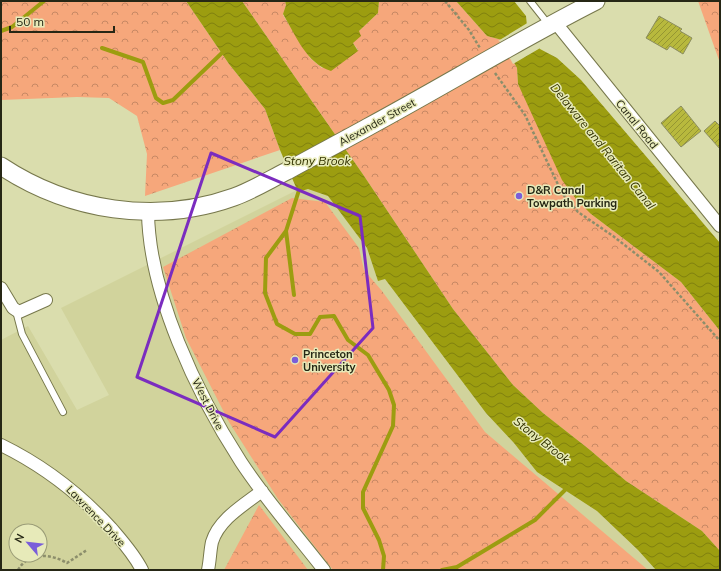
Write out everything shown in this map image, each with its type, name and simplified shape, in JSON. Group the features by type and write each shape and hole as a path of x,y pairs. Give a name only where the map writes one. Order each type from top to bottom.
{"main road":[{"name":"Alexander Street","path":"1,166 35,186 64,197 109,209 148,212 208,205 248,191 270,180 353,136 547,26 596,1"}],"street":[{"name":"Canal Road","path":"547,26 720,226"},
{"name":"West Drive","path":"148,212 150,240 157,279 186,358 223,432 262,491 324,570"},
{"path":"1,288 16,311 22,312 46,300"},
{"name":"Lawrence Drive","path":"1,445 37,464 80,497 123,542 142,570"},
{"path":"208,570 212,542 218,530 228,517 262,491"}],"lane":[{"path":"530,1 547,26"},
{"path":"16,311 22,334 63,412"}],"path":[{"path":"445,1 483,52"},
{"path":"493,71 525,114 562,193 578,212 613,236 659,272 720,341"},
{"path":"18,570 30,559 42,556 57,557 67,563 87,550"}],"highlighted area":[{"path":"211,153 360,216 373,328 275,437 137,377"}],"shaded area":[{"name":"Princeton University","path":"359,159 720,536 720,570 1,570 1,340 28,326 77,410 109,395 61,308"}],"green space":[{"path":"1,1 186,1 229,64 265,109 280,150 145,196 147,154 137,116 109,98 77,97 1,100"},
{"path":"242,1 285,1 286,5 283,15 310,58 322,68 358,50 353,43 359,31 378,13 379,1 456,1 487,36 502,40 517,68 518,84 591,214 681,282 720,331 720,551 702,531 626,481 543,413 513,385 453,309 362,173"},
{"path":"698,1 720,1 720,63"},
{"path":"292,198 325,202 359,248 364,270 382,291 485,432 648,570 333,570 278,499 229,422 186,338 163,267"},
{"path":"259,505 308,570 224,570"}],"water":[{"name":"Stony Brook","path":"186,1 242,1 362,173 453,309 513,385 543,413 626,481 702,531 720,551 720,570 656,570 638,550 597,511 537,472 514,443 486,413 385,279 378,281 367,248 328,196 308,189 298,192 280,150 265,109 229,64"},
{"path":"285,1 379,1 378,13 359,31 361,36 353,43 358,51 331,71 315,62 302,48 283,14 286,5"},
{"name":"Delaware and Raritan Canal","path":"456,1 514,1 526,16 527,26 540,49 557,58 581,80 720,243 720,331 681,282 591,214 576,199 562,180 518,84 517,68 502,40 487,36"}],"pier":[{"path":"529,22 542,47 513,64 501,42 498,41"}],"building":[{"path":"659,16 682,29 680,31 692,38 683,54 670,46 667,50 646,38"},
{"path":"681,106 701,131 681,147 661,123"},
{"path":"715,121 720,126 720,149 704,131"}],"waterway":[{"path":"1,31 12,27 44,1"},
{"path":"102,48 143,62 156,98 163,103 173,100 224,51"},
{"path":"300,187 286,231 266,258 265,293 277,324 295,334 310,334 320,317 334,316 348,340 368,355 389,390 394,405 393,426 363,492 363,508 379,540 384,556 383,570"},
{"path":"286,231 294,295"},
{"path":"442,570 457,567 535,520 568,487"}],"place":[{"name":"D&R Canal Towpath Parking","path":"519,196"},
{"name":"Princeton University","path":"295,360"}]}
